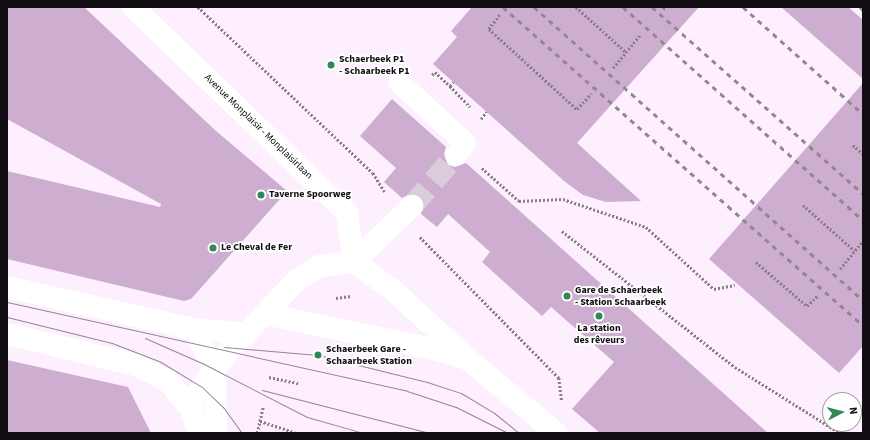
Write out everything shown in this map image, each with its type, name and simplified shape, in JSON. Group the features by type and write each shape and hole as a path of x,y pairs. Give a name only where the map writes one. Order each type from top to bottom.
{"street":[{"name":"Avenue Monplaisir - Monplaisirlaan","path":"133,7 347,213 354,262"},
{"path":"400,83 465,143 458,152"},
{"path":"192,411 194,397 228,352 248,334 296,281 319,266 354,262 406,211"},
{"path":"354,262 393,290 469,360 552,429"},
{"path":"7,287 194,329 248,334"},
{"path":"265,314 442,351 469,360"},
{"path":"194,329 215,370 216,433"},
{"path":"7,334 136,365 168,382 192,411 199,433"}],"path":[{"path":"198,7 373,173 406,211"},
{"path":"576,7 626,52"},
{"path":"500,15 489,29 578,109 591,94"},
{"path":"613,68 640,35"},
{"path":"450,86 470,104"},
{"path":"853,145 863,154"},
{"path":"458,152 519,201 563,199 646,227 714,289 735,285"},
{"path":"803,205 855,252"},
{"path":"562,231 735,367 840,433"},
{"path":"417,234 559,378 562,404 552,429"},
{"path":"840,269 863,241"},
{"path":"756,262 807,306 818,295"},
{"path":"269,377 298,383"},
{"path":"257,433 263,406"},
{"path":"260,421 298,433"}],"building":[{"path":"7,7 84,7 216,131 287,191 191,299 184,301 7,259 7,171 160,207 161,204 7,119"},
{"path":"472,7 699,7 577,143 641,201 606,202 583,195 564,181 433,64 457,37 451,31"},
{"path":"781,7 848,7 863,20 863,79"},
{"path":"863,83 863,346 839,373 709,259"},
{"name":"Gare de Schaerbeek - Station Schaarbeek","path":"392,99 446,147 444,154 448,165 455,167 466,163 768,433 600,433 572,409 614,362 551,307 542,316 482,262 490,252 448,214 437,227 421,214 424,203 421,197 409,194 402,198 384,182 396,168 360,136"},
{"path":"7,360 128,387 151,433 7,433"}],"tunnel":[{"path":"412,206 456,155"}],"tram line":[{"path":"7,302 407,391 456,407 508,433"},
{"path":"7,317 112,343 159,361 202,387 223,407 242,433"},
{"path":"145,338 202,363 307,417 363,433"},
{"path":"224,347 318,355 427,382 461,393 493,412 519,433"},
{"path":"262,390 429,433"}],"railway":[{"path":"503,7 863,326"},
{"path":"534,7 863,300"},
{"path":"623,7 863,220"},
{"path":"652,7 863,194"},
{"path":"743,7 863,114"},
{"path":"860,7 863,10"}],"place":[{"name":"Schaerbeek P1 - Schaarbeek P1","path":"331,65"},
{"name":"Taverne Spoorweg","path":"261,195"},
{"name":"Le Cheval de Fer","path":"213,248"},
{"name":"Gare de Schaerbeek - Station Schaarbeek","path":"567,296"},
{"name":"La station des rêveurs","path":"599,316"},
{"name":"Schaerbeek Gare - Schaarbeek Station","path":"318,355"}]}
